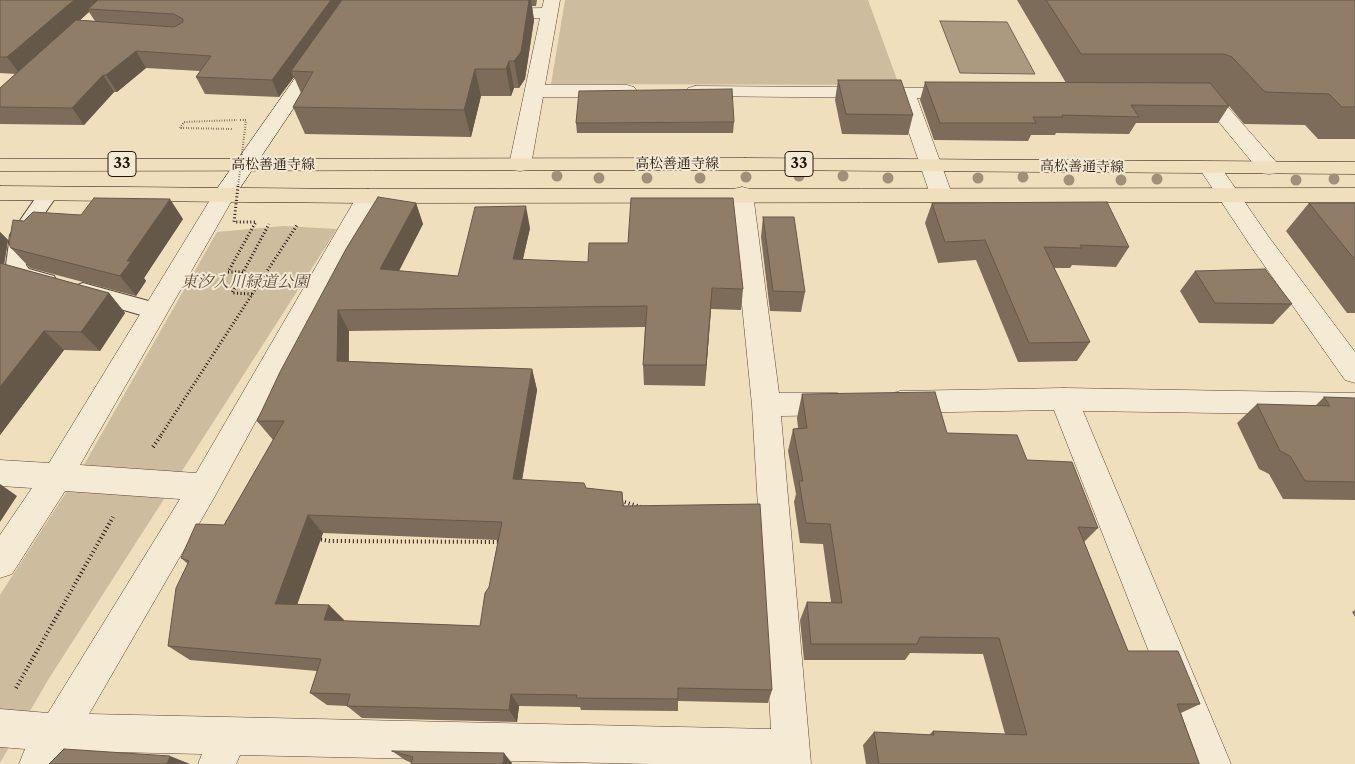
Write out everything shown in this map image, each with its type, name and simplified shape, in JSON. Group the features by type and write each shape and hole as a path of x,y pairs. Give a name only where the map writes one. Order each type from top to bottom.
{"main road":[{"name":"高松善通寺線","path":"0,165 931,165 1355,168"},
{"name":"高松善通寺線","path":"0,193 368,196 742,194 1355,195"}],"street":[{"path":"0,563 57,477 224,195 358,0"},
{"path":"482,14 550,6 520,165"},
{"path":"345,18 369,17"},
{"path":"534,91 642,92"},
{"path":"681,92 975,92"},
{"path":"905,92 941,194"},
{"path":"1175,93 1205,93 1269,168"},
{"path":"1210,168 1355,372"},
{"path":"0,728 223,749 791,756 766,405 742,194"},
{"path":"38,764 204,487 368,196"},
{"path":"766,405 1064,399 1355,404"},
{"path":"1064,399 1212,764"},
{"path":"0,473 204,487"}],"lane":[{"path":"48,194 20,235 16,264 22,275 155,311"}],"path":[{"path":"234,130 180,128 184,122 246,120 234,222 256,222 228,272 243,272"},
{"path":"252,294 232,293 266,230"},
{"path":"615,498 647,508"},
{"path":"492,542 494,533"},
{"path":"311,538 330,541 502,542"}],"green space":[{"path":"565,0 868,0 899,85 551,84"},
{"name":"東汐入川緑道公園","path":"283,226 337,229 48,680 0,763 0,595 85,463 217,232"}],"shaded area":[{"path":"940,21 1007,22 1035,74 960,73"}],"building":[{"path":"0,0 74,0 7,57 0,57"},
{"path":"98,0 331,0 272,80 196,77 211,56 136,51 106,75 103,75 72,108 0,107 0,88 76,20 174,27 183,22 183,19 174,14 88,9"},
{"path":"342,0 529,0 521,52 514,61 509,61 506,69 475,69 464,110 293,107 313,72 291,71"},
{"path":"1046,0 1355,0 1355,107 1342,107 1329,94 1265,92 1232,57 1224,54 1081,54"},
{"path":"838,80 901,80 913,115 846,114"},
{"path":"925,82 1210,83 1229,106 1131,105 1139,117 1062,115 1063,117 1033,117 1036,123 940,123"},
{"path":"732,89 734,122 576,123 579,91"},
{"path":"378,197 416,203 380,269 458,276 475,207 526,206 513,259 588,262 589,243 628,243 631,198 733,198 743,289 712,288 706,365 643,365 647,306 338,310 337,361 532,369 513,479 584,483 586,488 622,492 623,506 760,504 772,690 678,688 678,699 576,698 577,695 511,694 509,710 347,706 350,694 310,693 321,659 168,646 176,588 189,561 181,558 196,524 224,525 284,421 257,421 280,372 346,249","holes":["308,515 502,522 489,587 485,593 480,626 324,620 329,605 275,604"]},
{"path":"94,198 170,199 127,261 131,261 120,276 11,248 9,244 13,220 24,221 33,212 81,215"},
{"path":"1107,202 1129,247 1080,245 1082,248 1044,247 1090,342 1029,343 985,240 945,242 932,203"},
{"path":"1309,203 1355,203 1355,260"},
{"path":"763,217 794,217 805,292 773,291"},
{"path":"0,263 109,293 81,332 44,331 0,387"},
{"path":"1265,269 1292,304 1215,303 1195,271"},
{"path":"935,392 947,433 1017,435 1027,460 1072,462 1098,528 1078,527 1128,651 1178,651 1200,704 1177,704 1199,764 879,764 874,732 934,735 933,731 1027,735 999,638 920,637 917,644 811,644 807,602 842,603 830,524 806,523 799,481 803,481 793,429 807,428 802,394"},
{"path":"1324,397 1355,398 1355,482 1305,481 1290,456 1280,451 1257,404 1330,406"},
{"path":"64,749 170,756 167,764 49,764"},
{"path":"392,751 504,753 503,764 411,764 413,757"}]}
